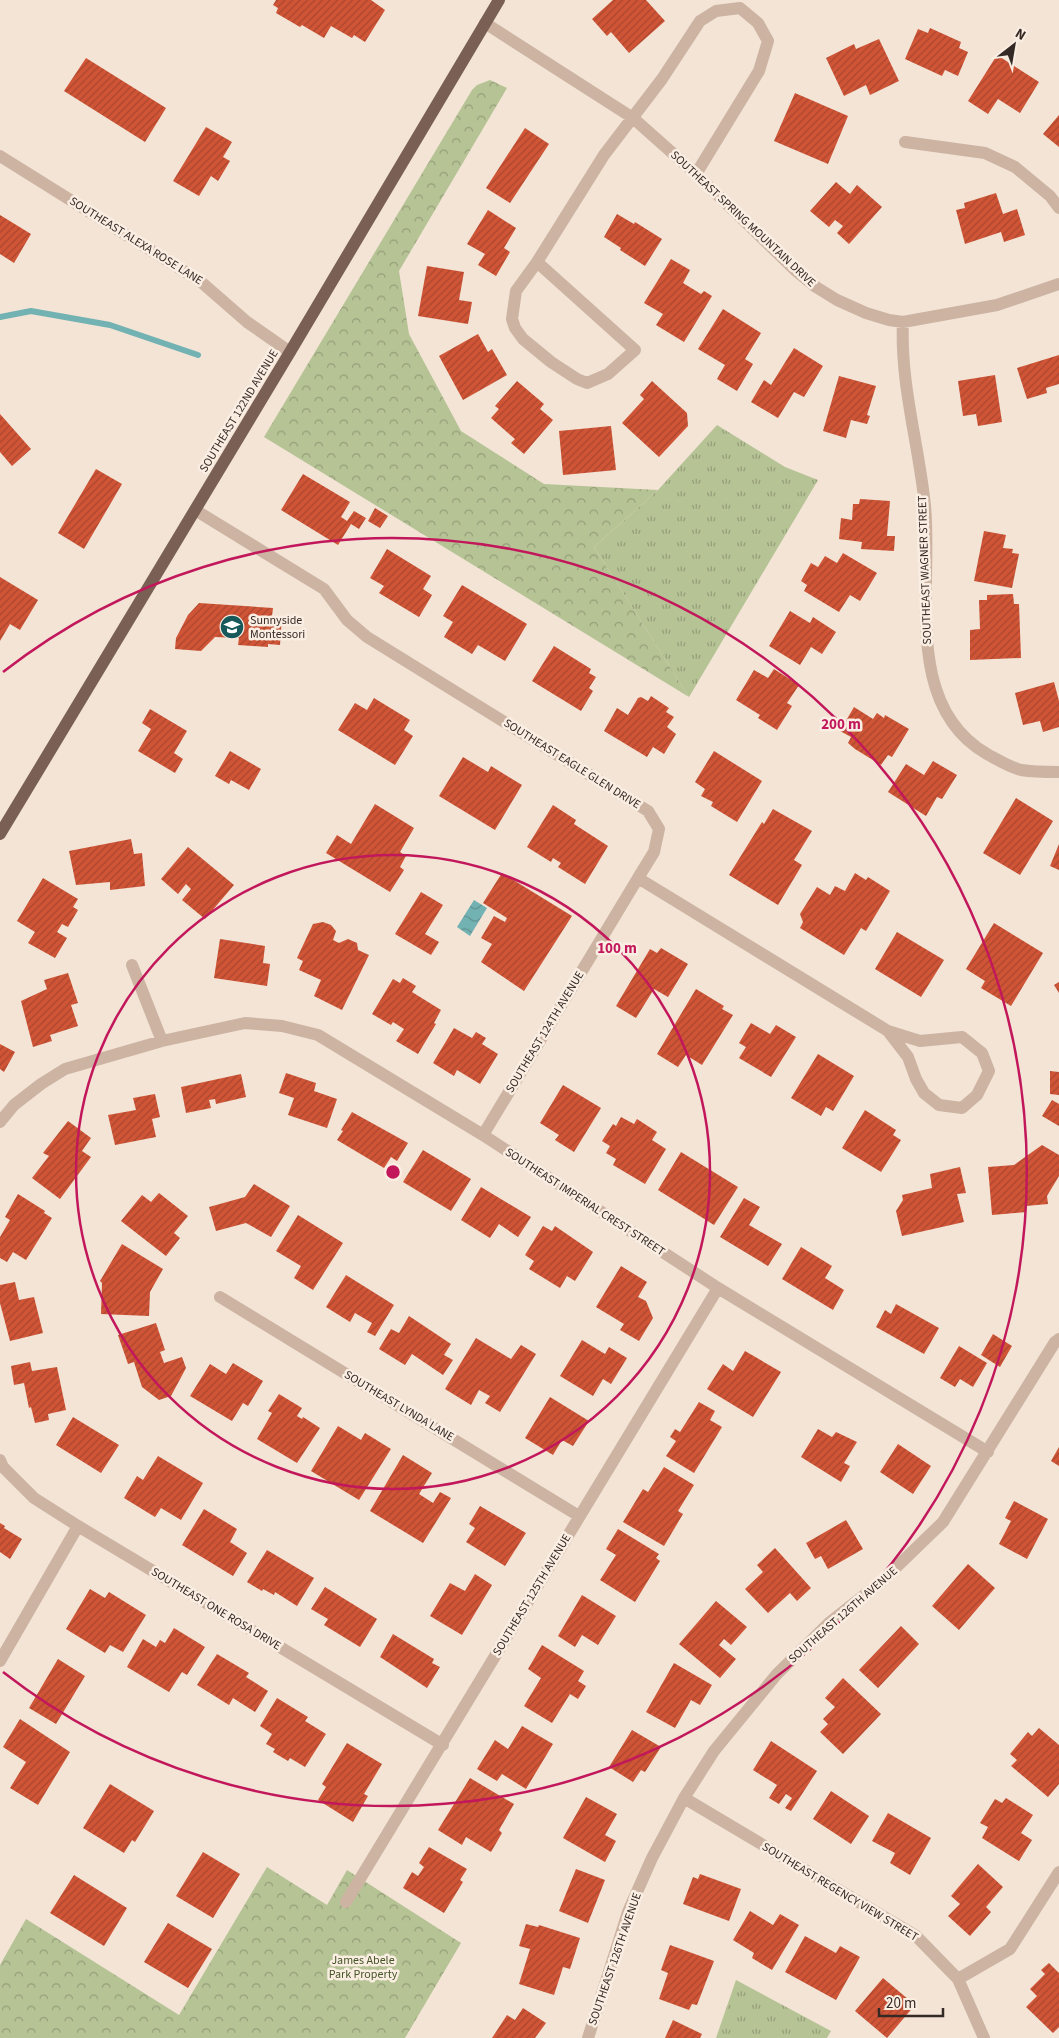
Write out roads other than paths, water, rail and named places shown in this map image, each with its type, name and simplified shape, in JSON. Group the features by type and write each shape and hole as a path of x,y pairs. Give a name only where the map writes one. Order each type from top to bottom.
{"main road":[{"name":"SOUTHEAST 122ND AVENUE","path":"0,834 499,0"}],"street":[{"path":"537,262 635,350 608,374 596,381 587,383 577,379 551,362 523,339 515,328 512,308 516,291 537,262 604,155 662,79 700,21 716,11 740,8 758,24 768,41 760,71 696,174"},
{"name":"SOUTHEAST SPRING MOUNTAIN DRIVE","path":"485,23 633,118 696,174 795,270 816,287 837,300 866,313 903,322 997,305 1059,284"},
{"path":"905,142 985,153 1015,167 1050,196 1059,208"},
{"name":"SOUTHEAST ALEXA ROSE LANE","path":"0,156 200,280 236,314 290,352"},
{"name":"SOUTHEAST WAGNER STREET","path":"903,322 902,351 925,507 926,634 931,670 938,698 959,732 976,748 1022,770 1059,772"},
{"name":"SOUTHEAST EAGLE GLEN DRIVE","path":"195,510 324,589 347,620 367,637 648,811 659,830 654,852 638,878"},
{"path":"638,878 888,1030 920,1040 962,1037 982,1053 989,1070 977,1095 962,1108 939,1105 924,1092 916,1079 908,1058 888,1030"},
{"name":"SOUTHEAST 124TH AVENUE","path":"482,1135 638,878"},
{"path":"132,964 162,1041"},
{"name":"SOUTHEAST IMPERIAL CREST STREET","path":"0,1122 14,1106 41,1084 65,1069 162,1041 245,1023 282,1026 318,1036 482,1135 718,1288 988,1452"},
{"name":"SOUTHEAST 125TH AVENUE","path":"346,1902 718,1288"},
{"name":"SOUTHEAST LYNDA LANE","path":"220,1297 579,1516"},
{"name":"SOUTHEAST 126TH AVENUE","path":"588,2038 628,1912 652,1858 684,1798 714,1751 777,1674 829,1624 881,1582 943,1522 1055,1342 1059,1339"},
{"name":"SOUTHEAST ONE ROSA DRIVE","path":"0,1460 3,1467 34,1498 442,1745"},
{"path":"0,1661 78,1526"},
{"name":"SOUTHEAST REGENCY VIEW STREET","path":"684,1798 916,1936 958,1979 984,2038"},
{"path":"958,1979 1010,1949 1059,1872"}],"water":[{"path":"474,900 487,908 470,936 457,927"}],"waterway":[{"path":"0,317 31,311 110,325 198,355"}],"place":[{"name":"Sunnyside Montessori","path":"232,627"}],"park label":[{"name":"James Abele Park Property","path":"363,1967"}]}
